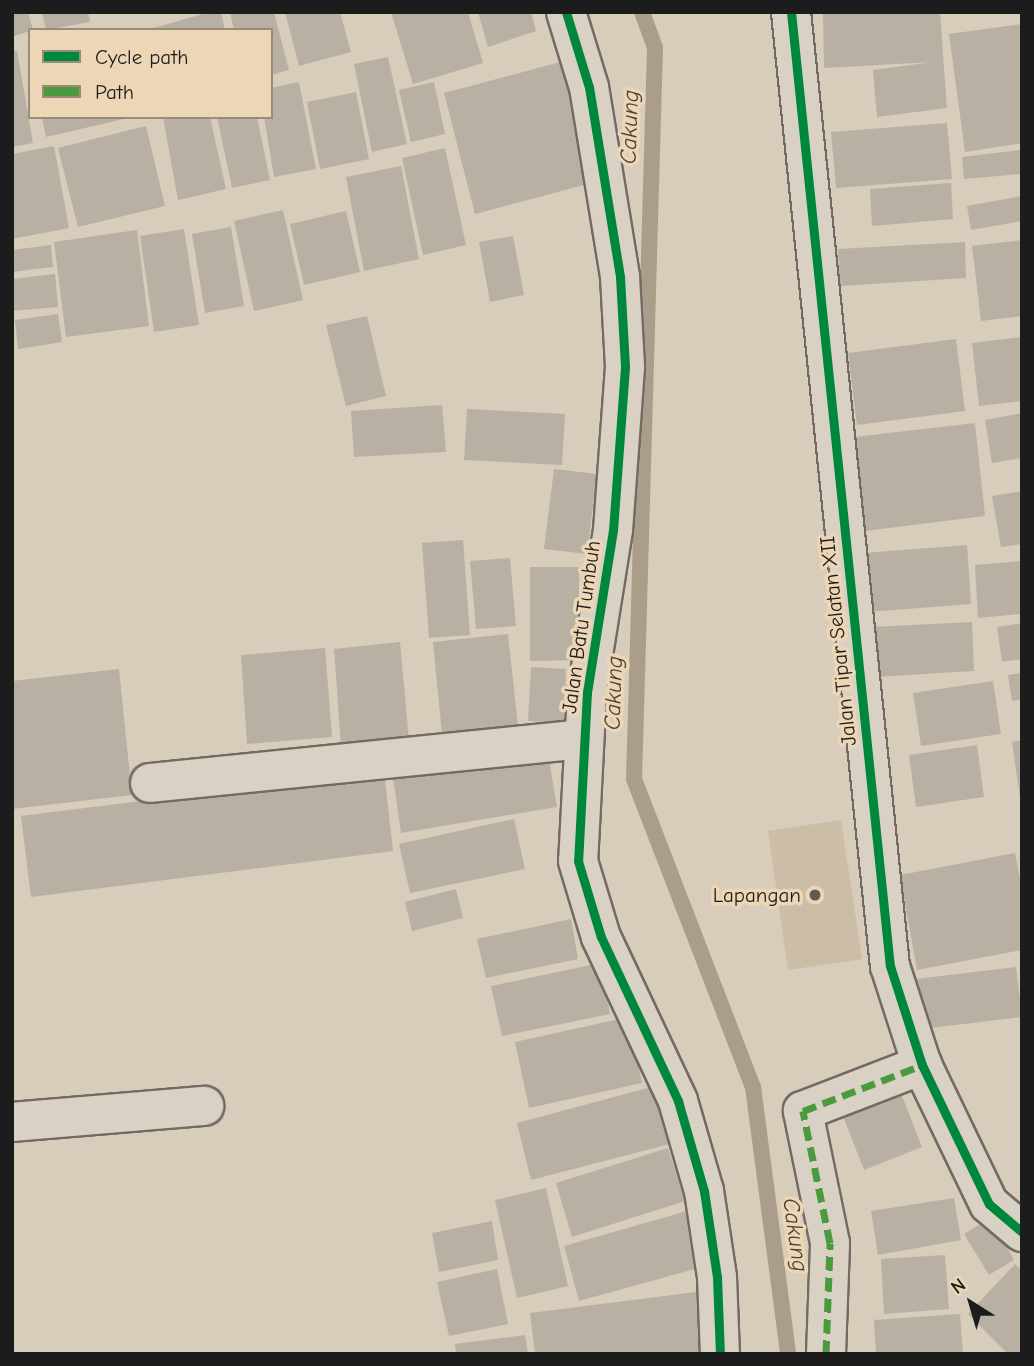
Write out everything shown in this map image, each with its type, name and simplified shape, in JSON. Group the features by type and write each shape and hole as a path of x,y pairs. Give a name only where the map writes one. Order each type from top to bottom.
{"street":[{"name":"Jalan Batu Tumbuh","path":"566,12 592,101 620,277 625,368 613,530 583,739 578,861 586,899 681,1114 704,1191 717,1277 720,1354"},
{"name":"Jalan Tipar Selatan XII","path":"791,12 890,966 922,1065 989,1204 1022,1232"},
{"path":"150,783 583,739"},
{"path":"826,1354 830,1243 803,1111 922,1065"},
{"path":"12,1122 204,1106"}],"shaded area":[{"name":"Lapangan","path":"841,820 862,959 788,970 768,831"}],"building":[{"path":"12,12 28,12 32,28 12,37"},
{"path":"42,12 88,12 90,22 46,28"},
{"path":"210,12 221,12 225,28 153,28"},
{"path":"230,12 274,12 289,70 273,74 273,28 234,28"},
{"path":"285,12 340,12 351,52 299,66"},
{"path":"391,12 468,12 483,63 413,84"},
{"path":"478,12 531,12 536,31 488,47"},
{"path":"940,12 947,108 877,117 873,70 933,62 824,68 823,13"},
{"path":"1022,24 1022,143 965,152 949,34"},
{"path":"12,51 17,51 33,143 12,147"},
{"path":"388,57 407,144 372,152 354,64"},
{"path":"568,60 599,181 475,214 444,93"},
{"path":"299,82 316,169 274,177 264,119 273,119 273,88"},
{"path":"434,82 445,134 411,142 399,90"},
{"path":"356,92 369,159 320,169 307,102"},
{"path":"42,119 124,119 46,137"},
{"path":"163,119 210,119 226,189 178,200"},
{"path":"217,119 257,119 270,180 232,188"},
{"path":"947,123 952,179 836,188 831,132"},
{"path":"146,126 165,206 78,227 58,148"},
{"path":"54,146 69,228 12,239 12,154"},
{"path":"445,148 466,245 423,255 402,158"},
{"path":"1020,150 1021,174 964,179 962,157"},
{"path":"401,166 419,259 364,271 346,177"},
{"path":"951,183 953,219 872,226 870,189"},
{"path":"1022,196 1022,221 971,230 967,206"},
{"path":"283,210 303,300 254,311 234,221"},
{"path":"346,211 360,272 304,285 290,224"},
{"path":"231,227 244,306 205,313 192,234"},
{"path":"184,229 199,325 154,332 140,236"},
{"path":"137,230 149,326 66,337 54,242"},
{"path":"513,236 524,295 490,302 479,242"},
{"path":"1022,240 1022,316 981,321 972,246"},
{"path":"965,242 966,278 840,286 838,249"},
{"path":"51,245 53,267 12,272 12,250"},
{"path":"55,274 58,307 12,311 12,279"},
{"path":"58,314 62,342 18,349 15,320"},
{"path":"367,316 386,396 346,406 326,325"},
{"path":"1022,337 1022,401 979,406 972,343"},
{"path":"956,339 965,411 857,425 848,353"},
{"path":"442,405 446,452 354,457 351,411"},
{"path":"467,409 565,414 562,465 464,460"},
{"path":"1022,413 1022,458 992,463 985,420"},
{"path":"975,423 985,516 865,531 854,437"},
{"path":"554,469 597,474 587,554 544,549"},
{"path":"1022,491 1022,544 1001,547 992,496"},
{"path":"463,540 470,635 429,638 422,543"},
{"path":"967,545 971,604 867,612 863,553"},
{"path":"510,558 516,626 476,629 470,561"},
{"path":"1022,561 1022,614 978,618 975,565"},
{"path":"530,567 579,567 579,660 530,661"},
{"path":"972,622 974,671 874,677 872,627"},
{"path":"1022,623 1022,659 1002,662 997,627"},
{"path":"508,634 518,726 442,734 433,642"},
{"path":"400,642 409,740 341,746 334,649"},
{"path":"325,648 332,737 247,744 241,655"},
{"path":"531,667 566,669 564,723 528,721"},
{"path":"119,669 132,795 12,809 12,681"},
{"path":"1022,673 1022,699 1012,701 1008,675"},
{"path":"993,681 1001,734 921,746 913,693"},
{"path":"1022,740 1022,797 1020,797 1012,742"},
{"path":"977,745 984,797 916,807 909,755"},
{"path":"548,754 557,807 401,833 393,778"},
{"path":"384,771 393,851 31,897 21,816"},
{"path":"514,819 525,869 410,893 399,844"},
{"path":"1015,853 1022,890 1022,950 917,970 900,875"},
{"path":"456,889 463,918 412,931 405,902"},
{"path":"571,919 578,959 486,978 477,939"},
{"path":"600,963 610,1014 502,1036 491,986"},
{"path":"1016,967 1022,1017 922,1029 916,979"},
{"path":"628,1017 642,1083 529,1108 515,1042"},
{"path":"659,1085 674,1143 531,1180 517,1123"},
{"path":"901,1093 922,1147 864,1170 843,1116"},
{"path":"668,1148 685,1201 572,1237 556,1183"},
{"path":"546,1188 568,1286 517,1298 495,1200"},
{"path":"954,1198 961,1240 878,1255 871,1211"},
{"path":"687,1211 702,1267 579,1301 564,1246"},
{"path":"990,1218 1014,1260 989,1275 964,1234"},
{"path":"492,1221 498,1260 439,1272 432,1233"},
{"path":"945,1255 949,1309 884,1314 881,1259"},
{"path":"1015,1264 1022,1271 1022,1354 1008,1354 968,1314"},
{"path":"497,1269 508,1324 449,1336 437,1282"},
{"path":"696,1292 705,1354 535,1354 530,1313"},
{"path":"960,1314 963,1354 876,1354 874,1320"},
{"path":"525,1335 528,1354 456,1354 455,1344"}],"waterway":[{"name":"Cakung","path":"642,12 655,47 634,779 753,1087 788,1354"}],"marked path":[{"path":"826,1354 830,1243 803,1111 922,1065"}],"cycle path":[{"path":"566,12 589,87 620,277 625,367 613,530 587,692 578,861 601,937 678,1101 704,1191 717,1277 720,1354"},
{"path":"791,12 890,966 922,1065 989,1204 1022,1232"}],"place":[{"name":"Lapangan","path":"815,895"}]}
